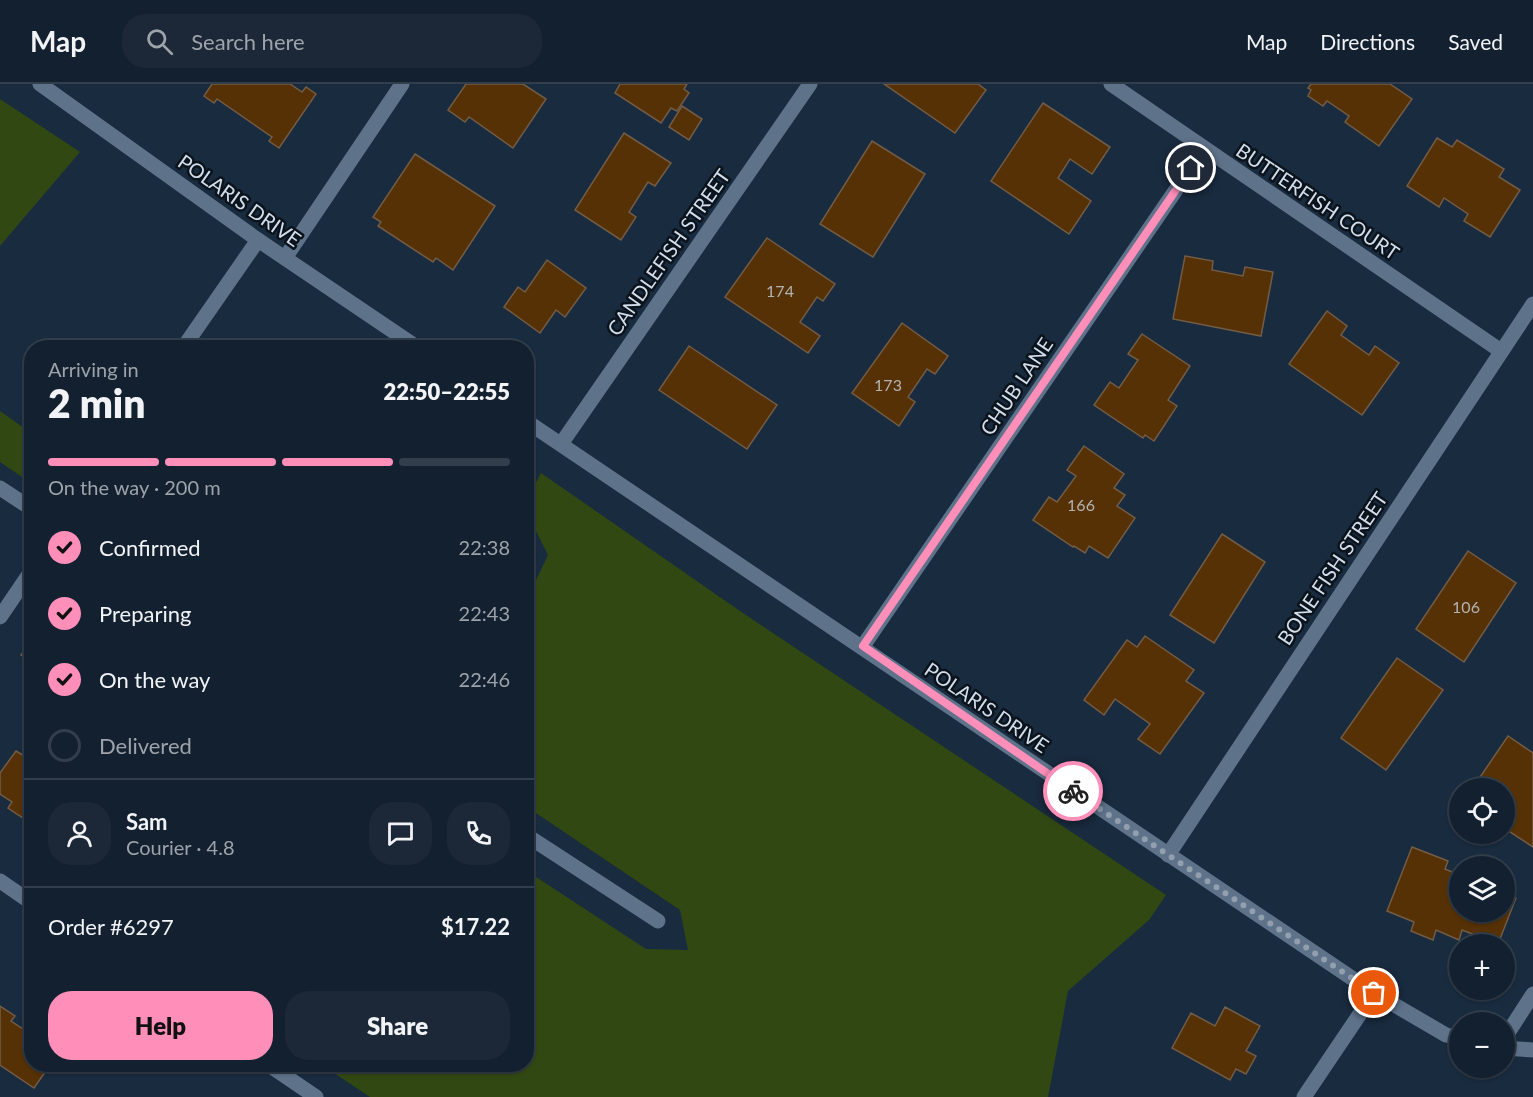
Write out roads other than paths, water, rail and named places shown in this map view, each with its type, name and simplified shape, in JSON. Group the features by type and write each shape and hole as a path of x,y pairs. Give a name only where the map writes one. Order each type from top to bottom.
{"street":[{"name":"POLARIS DRIVE","path":"40,84 258,240 406,340"},
{"path":"285,258 402,84"},
{"name":"CANDLEFISH STREET","path":"561,444 810,84"},
{"name":"BUTTERFISH COURT","path":"1111,84 1501,351"},
{"name":"CHUB LANE","path":"863,646 1204,149"},
{"path":"189,340 258,240"},
{"name":"BONE FISH STREET","path":"1168,855 1533,304"},
{"name":"POLARIS DRIVE","path":"534,426 863,646 1374,993 1449,1036"},
{"path":"0,488 24,504"},
{"path":"0,617 24,582"},
{"path":"534,840 658,921"},
{"path":"0,881 24,898"},
{"path":"1304,1097 1374,993"},
{"path":"1515,1022 1533,994"},
{"path":"1515,1049 1533,1050"},
{"path":"279,1072 316,1097"}]}
